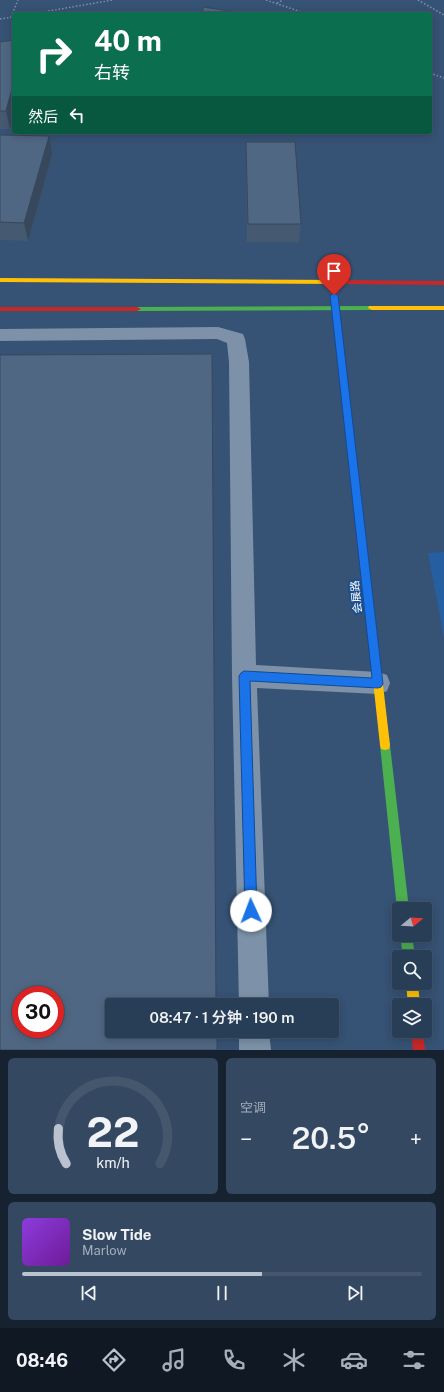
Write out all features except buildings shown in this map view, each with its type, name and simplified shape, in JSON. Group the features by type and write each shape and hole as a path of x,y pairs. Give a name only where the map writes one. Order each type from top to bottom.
{"street":[{"path":"0,280 444,284"},
{"name":"会展路","path":"333,283 402,902"},
{"path":"0,309 444,308"},
{"path":"0,335 218,333 236,339 239,362 244,676 254,998"},
{"path":"244,676 378,684"},
{"path":"254,1038 255,1050"},
{"path":"418,1038 419,1050"}],"path":[{"path":"13,12 18,0"},
{"path":"43,12 113,0"},
{"path":"266,0 302,12"},
{"path":"277,3 283,0"},
{"path":"418,0 444,15"},
{"path":"0,19 11,18"},
{"path":"432,74 444,78"}],"shaded area":[{"path":"444,552 444,638 428,553"}],"traffic: fast":[{"path":"137,309 372,308"},
{"path":"385,745 402,902"},
{"path":"407,942 408,950"}],"traffic: slow":[{"path":"0,280 341,282"},
{"path":"372,308 444,308"},
{"path":"354,470 385,745"},
{"path":"413,990 413,998"}],"traffic: jam":[{"path":"341,282 444,283"},
{"path":"333,283 354,470"},
{"path":"0,309 137,309"},
{"path":"418,1038 419,1050"}],"route":[{"path":"251,911 244,676 378,684 334,295"}]}
